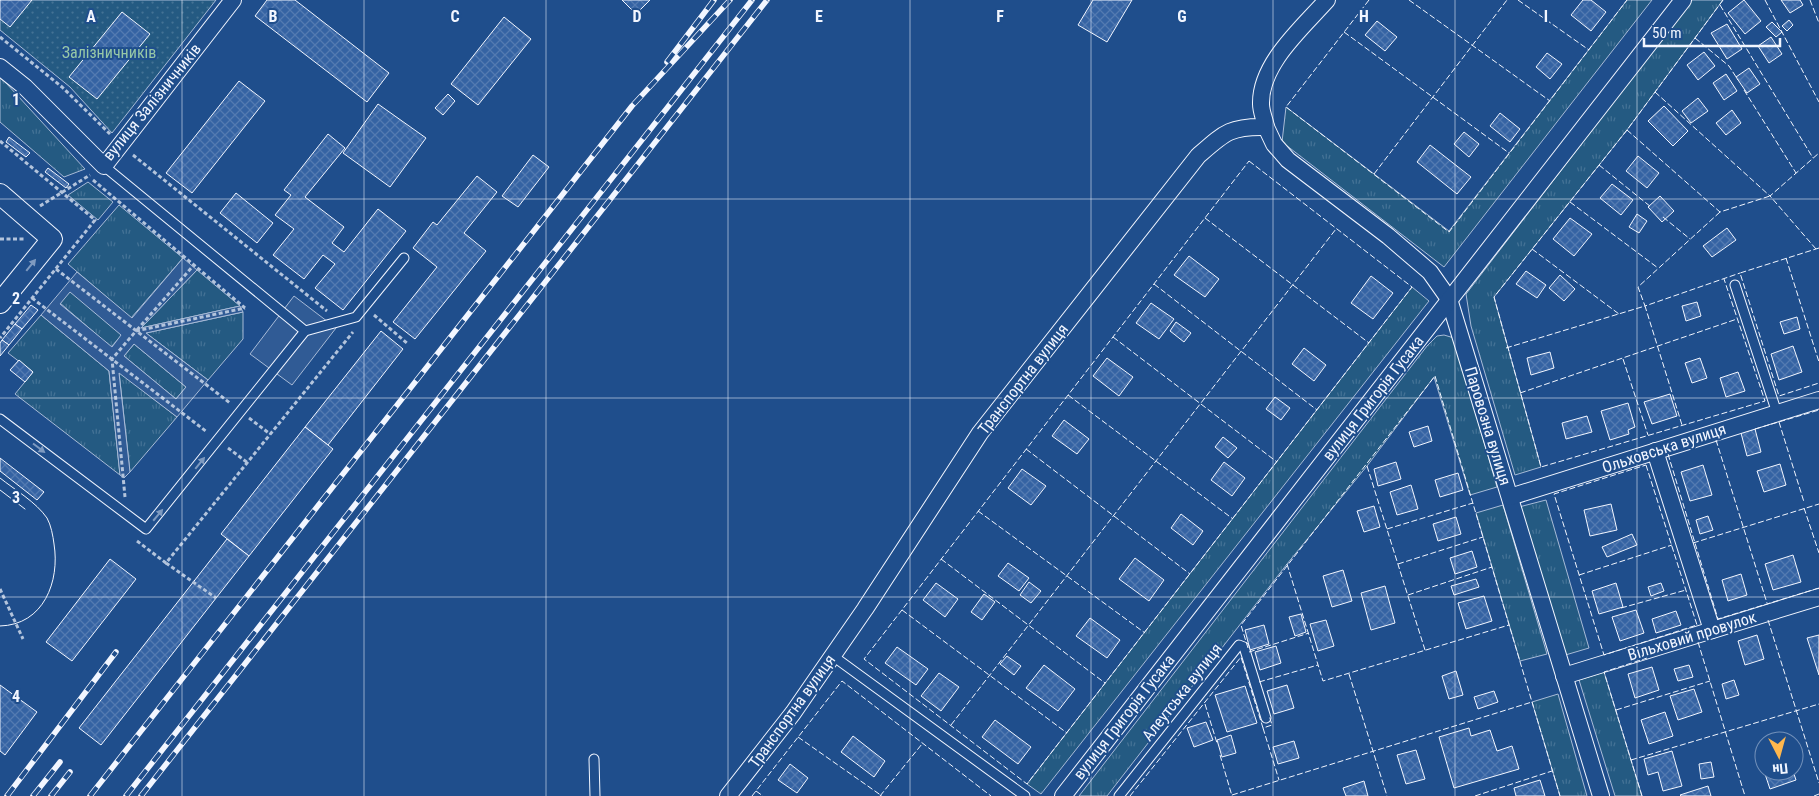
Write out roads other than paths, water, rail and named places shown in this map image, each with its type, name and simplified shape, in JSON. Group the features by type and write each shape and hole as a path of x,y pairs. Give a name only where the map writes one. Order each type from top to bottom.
{"street":[{"name":"вулиця Залізничників","path":"0,67 25,87 104,166 233,0"},
{"path":"1266,128 1261,106 1267,77 1281,53 1327,0"},
{"name":"вулиця Григорія Гусака","path":"1063,796 1683,0"},
{"name":"Транспортна вулиця","path":"728,796 833,656 980,433 1198,156 1223,134 1244,127 1266,128"},
{"name":"Паровозна вулиця","path":"1266,128 1274,144 1288,160 1380,230 1430,272 1449,299 1601,796"},
{"path":"0,194 52,239 0,303"},
{"name":"Ольховська вулиця","path":"1510,497 1819,400"},
{"path":"1655,451 1712,630"},
{"name":"Вільховий провулок","path":"1564,676 1819,596"}],"lane":[{"path":"104,166 305,331"},
{"path":"0,419 146,530 305,331 356,317 404,258"},
{"path":"1735,285 1777,413"},
{"name":"Алеутська вулиця","path":"1120,796 1239,645 1244,648 1266,718"},
{"path":"833,656 1025,796"},
{"path":"594,759 595,796"}],"tram line":[{"path":"0,478 31,501 47,518 50,524 55,558 51,586 46,599 38,609 28,618 15,624 0,626"},
{"path":"0,490 25,509"}],"railway":[{"path":"667,62 714,0"},
{"path":"90,796 632,106 730,0"},
{"path":"126,796 752,0"},
{"path":"141,796 767,0"},
{"path":"7,796 116,652"},
{"path":"33,796 60,762"},
{"path":"51,796 70,772"}],"park label":[{"name":"Залізничників","path":"109,52"}]}
